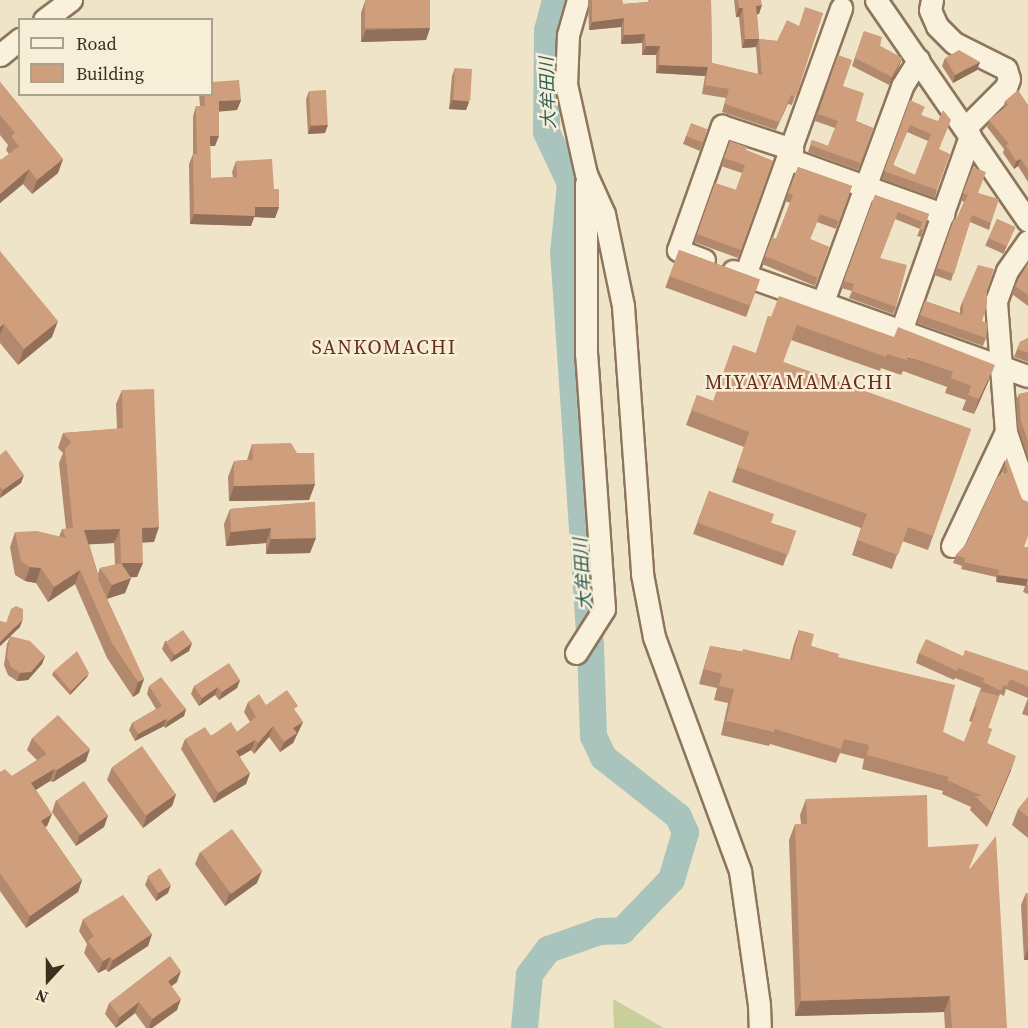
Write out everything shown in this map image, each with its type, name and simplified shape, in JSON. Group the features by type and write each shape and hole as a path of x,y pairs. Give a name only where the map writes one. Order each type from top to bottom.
{"street":[{"path":"47,18 71,0"},
{"path":"578,0 568,35 566,84 586,174 604,214 623,306 642,574 654,637 740,871 759,1005 760,1028"},
{"path":"876,0 1028,221"},
{"path":"901,331 943,214 968,132 1006,87 1009,79 1006,69 954,43 937,26 930,10 932,0"},
{"path":"745,275 841,8"},
{"path":"0,55 18,41"},
{"path":"822,304 902,86 918,60"},
{"path":"943,214 864,186 722,126 678,250 822,304 1028,376"},
{"path":"576,653 604,609 586,354 586,174"},
{"path":"1028,241 1007,271 996,302 1006,432 1028,497"},
{"path":"951,546 1006,432"}],"green space":[{"path":"613,999 664,1028 614,1028"}],"building":[{"path":"365,0 430,0 430,28 365,28"},
{"path":"592,0 622,0 623,4 650,2 650,0 711,0 712,63 762,75 759,39 777,41 787,20 799,26 805,7 823,13 796,97 791,95 779,122 725,104 729,89 705,85 708,67 659,65 660,46 646,46 645,34 624,35 624,18 592,22"},
{"path":"738,0 761,0 762,5 756,6 759,39 745,39 743,8 739,8"},
{"path":"864,31 882,37 880,46 902,58 892,77 855,58"},
{"path":"959,50 980,62 955,75 945,58"},
{"path":"838,55 852,60 843,86 864,93 856,121 873,128 860,163 810,145 812,140 828,146 838,121 818,114"},
{"path":"455,68 472,69 470,101 453,100"},
{"path":"239,80 241,100 219,101 219,136 210,136 211,178 237,177 236,161 272,159 274,189 279,189 279,207 255,207 255,216 194,214 193,154 197,154 196,106 205,106 204,96 213,96 213,82"},
{"path":"0,82 63,159 37,180 29,169 0,194 0,159 19,146 11,136 15,133 0,115"},
{"path":"326,90 328,125 311,126 309,91"},
{"path":"1018,90 1028,105 1028,170 1021,159 1016,161 1006,145 1009,144 989,120 1008,105 1005,101"},
{"path":"910,100 925,107 921,115 938,121 943,110 951,120 939,149 950,154 937,190 884,171","holes":["910,125 931,134 915,175 893,165"]},
{"path":"691,123 707,129 702,142 686,136"},
{"path":"730,141 773,161 741,250 697,234 715,183 736,190 745,165 724,158"},
{"path":"798,167 852,186 839,221 820,214 810,239 829,247 818,278 765,256 772,237 776,239 793,195 788,193"},
{"path":"973,167 986,172 978,193 999,199 991,223 972,215 954,274 937,268 954,219 956,220 968,195 963,193"},
{"path":"875,195 929,214 923,230 920,229 922,222 898,212 880,258 907,265 896,307 852,291 854,284 844,281"},
{"path":"997,219 1015,227 1007,246 988,238"},
{"path":"679,250 760,279 750,306 669,276"},
{"path":"0,251 58,321 24,349 4,324 0,327"},
{"path":"1028,263 1028,295 1015,286"},
{"path":"978,265 994,269 987,290 987,305 982,321 988,323 986,338 920,315 925,301 963,315 963,300"},
{"path":"779,296 894,337 898,327 995,365 979,399 968,395 971,386 951,378 953,372 908,356 907,360 887,354 886,357 797,325 783,362 971,429 933,536 908,527 898,555 857,540 867,514 737,467 749,432 691,410 697,395 713,401 733,345 756,353 768,316 771,317"},
{"path":"1028,338 1028,353 1017,349 1020,342"},
{"path":"154,389 159,527 142,528 143,563 121,563 120,529 84,530 98,579 144,679 138,682 112,643 80,570 54,587 41,568 30,567 21,561 15,532 37,531 66,538 62,529 73,528 65,449 71,442 63,433 123,428 122,390"},
{"path":"1028,392 1028,441 1021,421 1019,394"},
{"path":"291,443 297,453 314,453 315,484 234,486 234,461 253,460 252,444"},
{"path":"6,450 24,475 3,490 0,487 0,455"},
{"path":"1007,458 1022,499 1028,502 1028,536 1024,547 1028,547 1028,579 998,575 999,570 964,562 965,558 956,555 966,544 998,476 1008,472 1005,463"},
{"path":"709,491 774,514 771,523 796,531 788,555 698,523"},
{"path":"315,502 316,538 271,539 271,528 231,532 230,509"},
{"path":"121,563 131,578 112,585 100,568"},
{"path":"16,606 23,609 23,619 0,642 0,621 6,623 11,609"},
{"path":"183,630 192,643 175,655 166,642"},
{"path":"799,630 814,634 811,646 839,654 838,657 955,685 943,732 964,742 977,708 974,707 980,691 999,696 988,728 992,729 987,743 1016,756 992,813 975,796 982,796 947,780 949,777 867,755 869,745 844,739 841,749 775,729 774,732 726,721 734,689 719,686 722,674 704,669 710,646 742,652 743,649 792,660"},
{"path":"10,636 30,641 45,656 31,672 20,673 11,667 7,657"},
{"path":"926,639 963,656 965,650 1028,671 1028,687 1010,679 1007,686 1003,685 1001,691 983,682 984,678 958,668 957,671 919,653"},
{"path":"77,651 89,673 71,691 54,671"},
{"path":"229,663 240,680 222,692 218,687 202,698 194,686"},
{"path":"161,677 186,709 168,721 166,719 138,734 132,723 162,706 149,686"},
{"path":"287,690 298,706 294,709 303,722 293,728 297,733 284,742 273,726 258,743 255,740 236,751 250,773 218,793 185,739 205,727 211,736 231,722 237,732 256,717 248,702 259,694 266,705"},
{"path":"58,715 90,749 31,783 52,814 41,821 82,880 30,916 0,873 0,772 5,769 12,776 47,754 32,738"},
{"path":"142,746 176,794 146,816 112,767"},
{"path":"84,781 108,815 80,835 56,801"},
{"path":"927,795 928,847 979,844 968,871 996,836 1007,1028 952,1028 950,996 801,1001 795,824 807,824 806,799"},
{"path":"1028,797 1028,817 1018,809"},
{"path":"232,829 263,871 231,894 200,852"},
{"path":"160,868 171,885 158,893 147,876"},
{"path":"1026,893 1028,893 1028,944"},
{"path":"123,895 152,934 113,960 110,957 103,961 88,941 94,936 83,919"},
{"path":"170,956 181,971 168,981 181,999 152,1019 139,1002 120,1017 109,1003"}],"waterway":[{"name":"大牟田川","path":"524,1028 529,974 548,949 599,931 622,930 671,879 685,832 678,816 603,757 593,736 590,646 563,253 570,183 546,132 547,30 555,0"}],"district":[{"name":"SANKOMACHI","path":"384,347"},
{"name":"MIYAYAMAMACHI","path":"799,382"}]}
